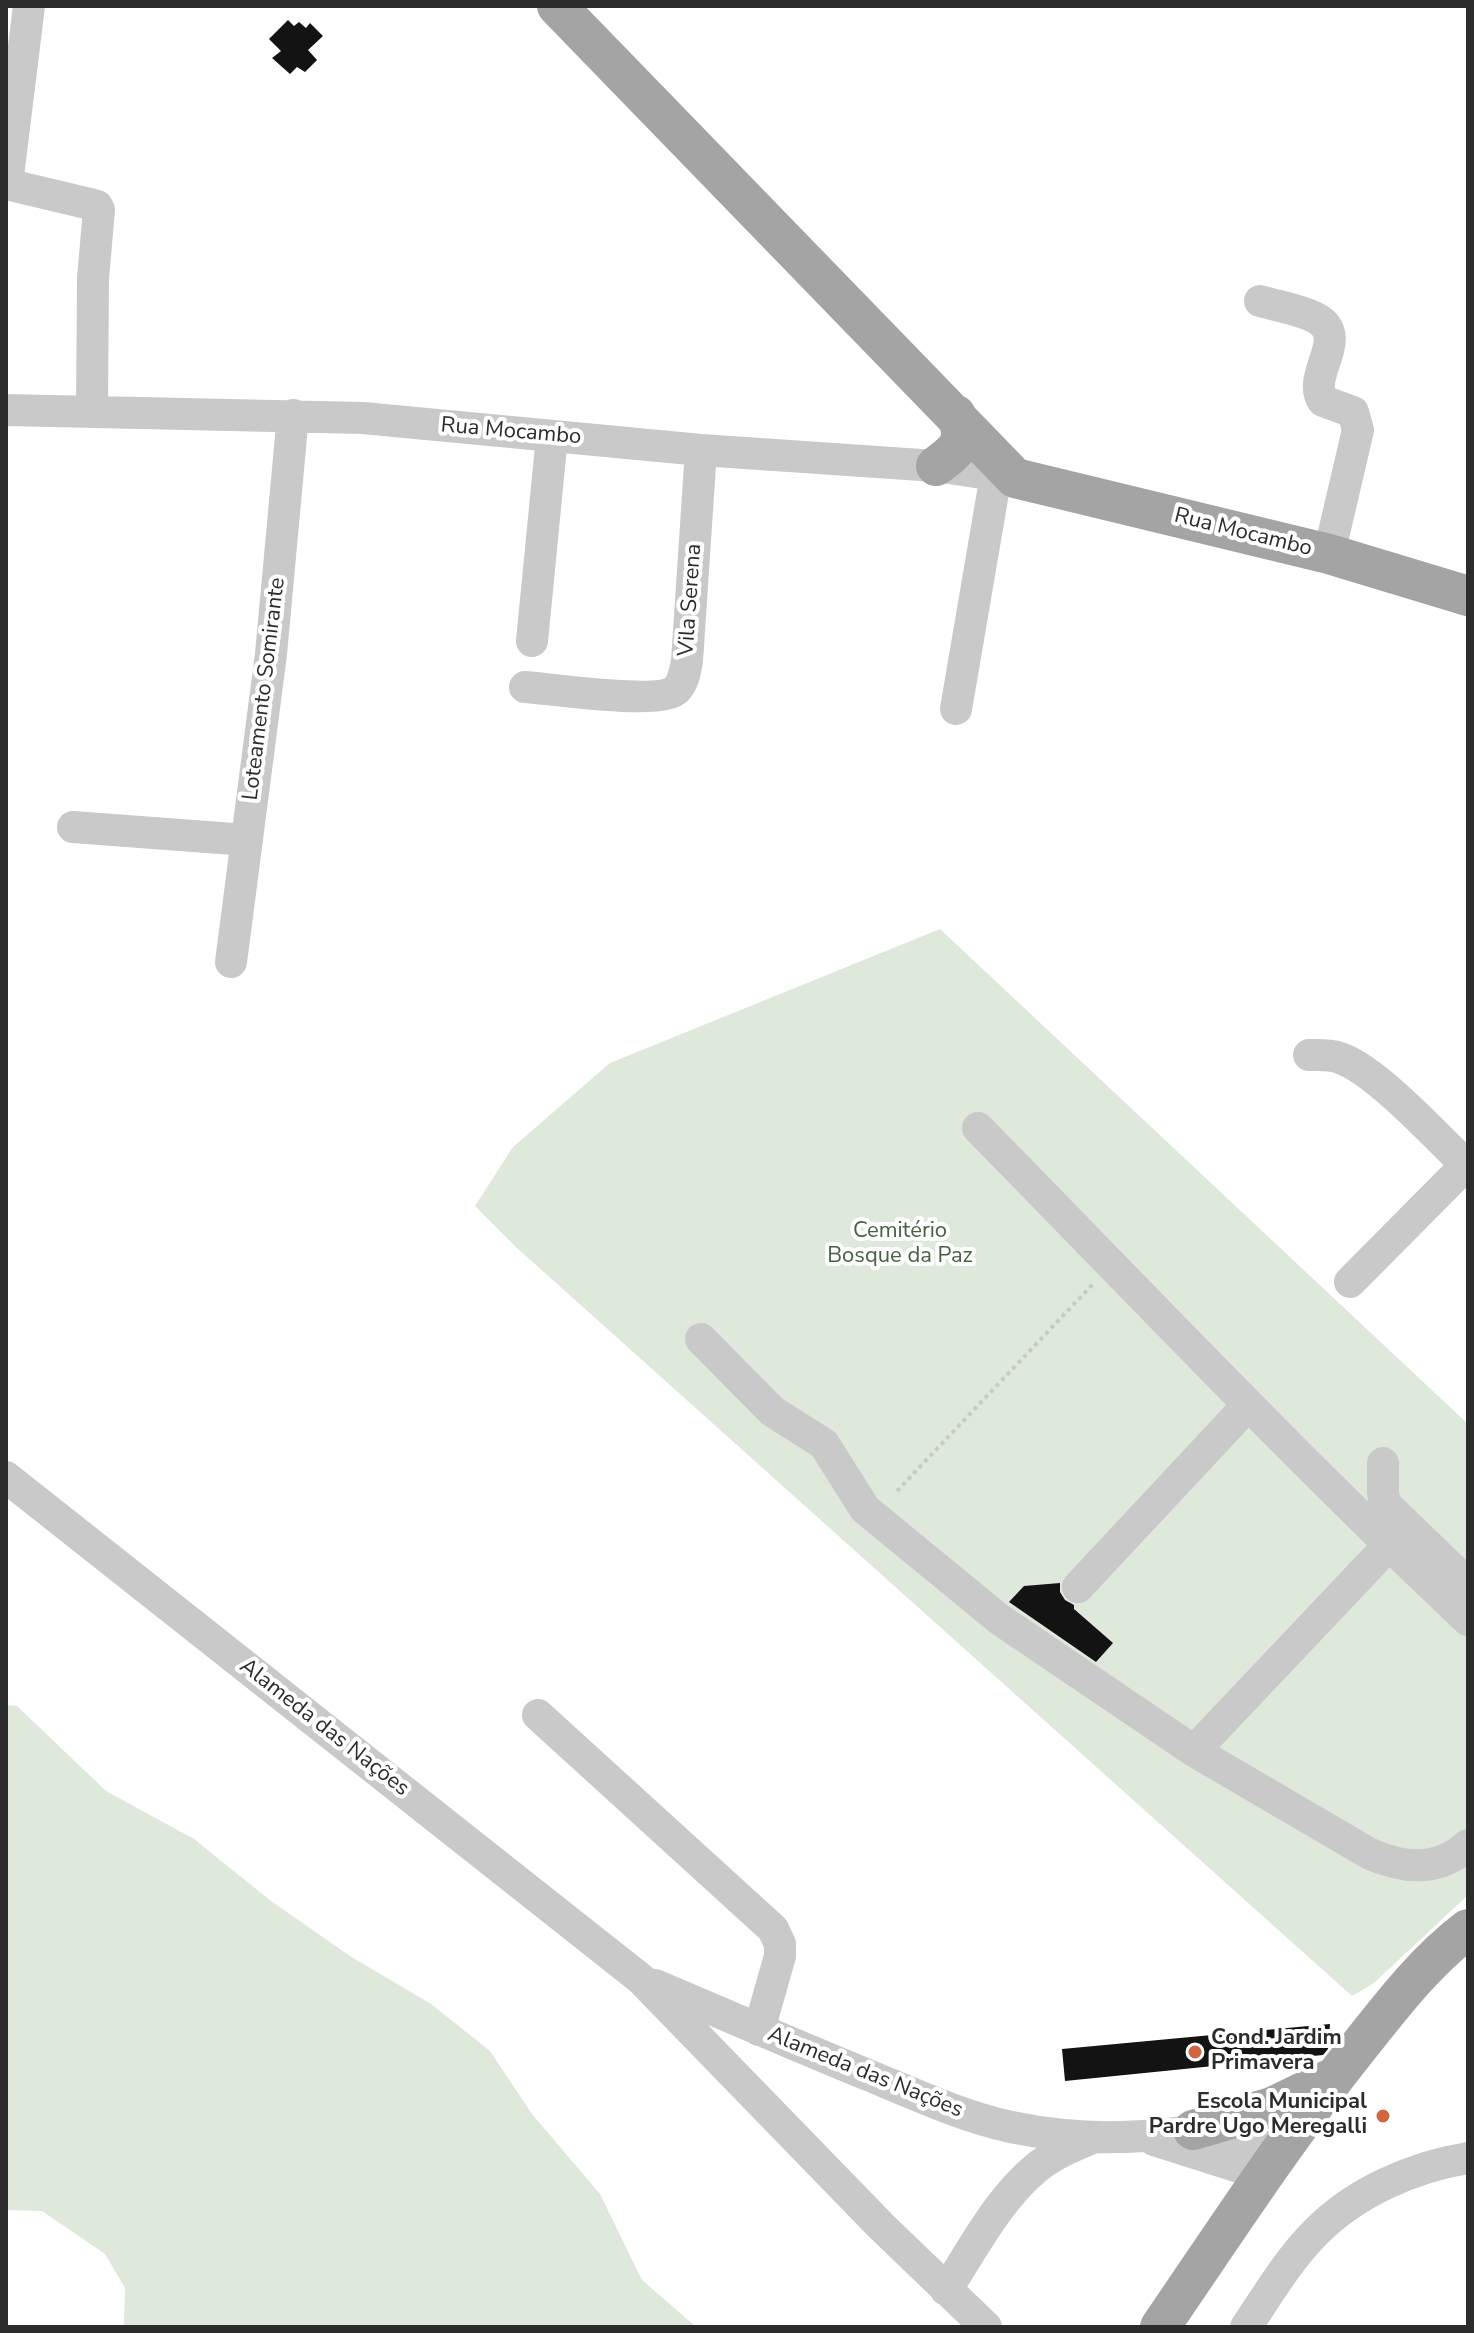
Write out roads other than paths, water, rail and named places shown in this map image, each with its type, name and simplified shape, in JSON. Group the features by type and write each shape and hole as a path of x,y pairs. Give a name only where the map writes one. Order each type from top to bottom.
{"main road":[{"path":"557,6 956,415 1006,477"},
{"path":"936,466 954,453 960,444 962,427 956,415"},
{"name":"Rua Mocambo","path":"1006,477 1329,554 1468,596"},
{"path":"1160,2327 1337,2075 1403,1990 1436,1955 1468,1929"},
{"path":"1193,2130 1272,2107 1337,2075"}],"street":[{"path":"29,6 6,184 97,206 99,210 93,278 92,410"},
{"path":"1260,301 1312,316 1322,322 1331,342 1318,386 1320,397 1323,401 1353,412 1358,421 1329,554"},
{"name":"Rua Mocambo","path":"6,410 363,418 701,450 936,466 1006,477"},
{"name":"Loteamento Somirante","path":"231,962 271,654 293,415"},
{"path":"532,641 552,436"},
{"name":"Vila Serena","path":"525,687 637,697 666,695 675,691 687,661 701,450"},
{"path":"956,709 1006,477"},
{"path":"73,827 247,840"},
{"path":"1309,1055 1338,1057 1358,1067 1380,1083 1467,1166 1350,1282"},
{"path":"978,1128 1248,1405 1468,1620"},
{"path":"701,1339 772,1411 824,1444 865,1509 999,1619 1194,1751 1370,1854 1389,1862 1424,1866 1441,1863 1456,1856 1468,1845"},
{"path":"1078,1587 1248,1405"},
{"path":"1383,1463 1386,1505 1468,1584"},
{"name":"Alameda das Nações","path":"6,1477 641,1979 986,2327"},
{"path":"1194,1751 1389,1545"},
{"path":"538,1715 773,1929 780,1944 780,1956 759,2030"},
{"name":"Alameda das Nações","path":"641,1979 961,2113 1048,2134 1143,2136 1193,2130 1245,2138 1272,2164"},
{"name":"Alameda das Nações","path":"946,2290 1011,2193 1036,2168 1060,2152 1097,2136"},
{"name":"Alameda das Nações","path":"1143,2136 1272,2164"},
{"path":"1246,2327 1291,2261 1316,2232 1345,2207 1413,2172 1468,2158"}],"place":[{"name":"Cond. Jardim Primavera","path":"1195,2052"},
{"name":"Escola Municipal Pardre Ugo Meregalli","path":"1383,2116"}],"park label":[{"name":"Cemitério Bosque da Paz","path":"900,1244"}]}
